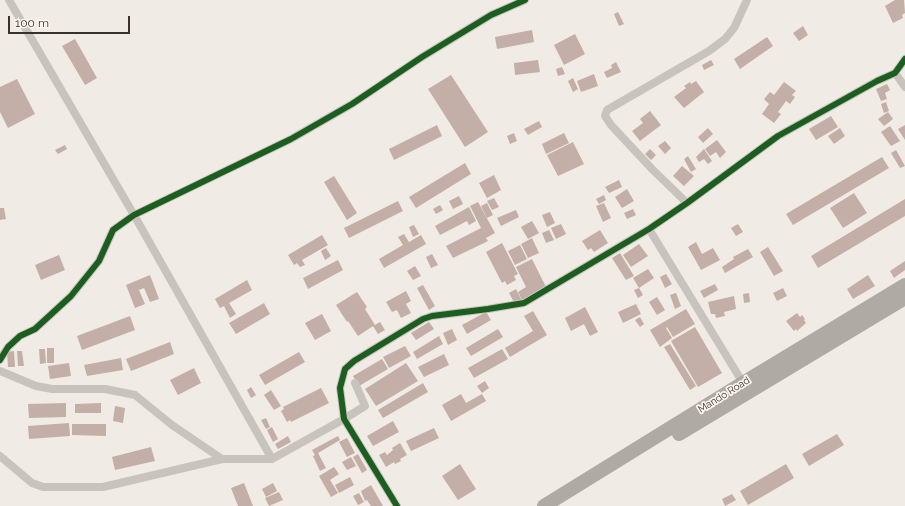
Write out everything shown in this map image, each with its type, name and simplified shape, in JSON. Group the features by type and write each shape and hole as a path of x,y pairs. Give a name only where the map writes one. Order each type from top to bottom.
{"highway":[{"name":"Mando Road","path":"544,506 743,383 905,286"},
{"name":"Mando Road","path":"559,506 905,298"}],"street":[{"path":"9,0 134,215 272,459"},
{"path":"0,360 8,347 20,336 35,329 71,296 99,261 113,230 134,215 291,139 352,104 491,15 525,0"},
{"path":"687,203 610,125 605,116 607,110 709,51 725,39 734,28 747,0"},
{"path":"397,506 344,419 340,388 345,369 354,361 423,319 432,316 524,303 649,229 778,136 877,81 895,73 905,58"},
{"path":"895,73 905,87"},
{"path":"649,229 743,383"},
{"path":"0,371 36,386 52,389 105,389 136,394 172,425 222,459"},
{"path":"0,456 32,483 43,487 103,487 222,459 272,459 365,406 355,383"}],"building":[{"path":"895,0 904,0 905,13 902,15 903,18 893,23 885,6"},
{"path":"618,12 624,24 619,26 614,14"},
{"path":"803,26 808,35 799,41 793,33"},
{"path":"532,30 534,42 497,49 495,37"},
{"path":"575,34 585,54 564,65 554,45"},
{"path":"767,37 773,46 740,69 734,59"},
{"path":"75,39 97,78 85,85 62,46"},
{"path":"538,60 540,72 515,75 514,63"},
{"path":"711,60 714,65 704,70 702,65"},
{"path":"616,62 621,72 607,78 604,72 612,68 611,65"},
{"path":"562,67 565,74 558,76 556,69"},
{"path":"594,74 598,86 581,92 577,81"},
{"path":"451,75 488,132 465,147 428,89"},
{"path":"573,78 578,89 573,92 568,81"},
{"path":"17,79 35,114 8,128 0,112 0,87"},
{"path":"696,81 704,92 684,108 674,97 686,88 684,86 690,82 691,84"},
{"path":"784,82 796,91 792,95 795,97 790,104 786,101 778,112 781,114 774,123 762,114 769,104 764,99 770,92 774,95"},
{"path":"887,84 890,90 885,93 887,99 881,101 876,89"},
{"path":"886,102 889,111 884,113 881,104"},
{"path":"650,111 661,125 640,141 632,131 643,123 640,119"},
{"path":"888,112 893,119 884,126 878,119"},
{"path":"831,116 838,127 816,140 809,129"},
{"path":"539,121 542,127 528,135 524,129"},
{"path":"437,125 442,136 394,160 389,149"},
{"path":"905,125 905,140 898,129"},
{"path":"890,126 900,141 891,146 881,132"},
{"path":"708,128 713,134 703,143 698,137"},
{"path":"840,128 845,136 834,144 828,136"},
{"path":"514,133 517,141 510,144 507,136"},
{"path":"564,133 569,143 546,154 542,144"},
{"path":"717,140 726,152 720,158 716,152 710,156 705,149"},
{"path":"665,141 671,148 665,154 658,146"},
{"path":"573,142 584,164 558,176 547,155"},
{"path":"65,145 67,149 58,154 55,150"},
{"path":"650,149 656,155 651,160 645,154"},
{"path":"704,149 712,161 708,164 704,159 699,162 696,157"},
{"path":"896,150 905,166 900,168 891,153"},
{"path":"688,156 696,169 691,172 684,159"},
{"path":"882,157 889,168 793,225 786,214"},
{"path":"465,163 471,174 416,208 409,197"},
{"path":"682,166 694,176 684,186 673,176"},
{"path":"494,175 501,190 487,198 479,183"},
{"path":"334,176 357,213 347,220 324,182"},
{"path":"619,180 622,187 609,193 605,187"},
{"path":"627,189 634,201 622,208 615,197"},
{"path":"854,193 867,213 843,228 830,208"},
{"path":"604,195 606,200 599,204 596,199"},
{"path":"459,196 463,204 453,209 449,201"},
{"path":"494,198 499,207 492,210 487,201"},
{"path":"905,199 905,216 818,268 811,256"},
{"path":"398,201 403,211 349,238 344,228"},
{"path":"478,202 495,233 486,238 488,241 453,258 446,246 481,228 470,206"},
{"path":"487,203 493,215 487,218 481,206"},
{"path":"604,203 611,218 603,222 596,206"},
{"path":"440,205 443,210 436,214 433,209"},
{"path":"469,207 476,221 469,225 467,221 440,235 435,226"},
{"path":"0,208 4,208 6,219 0,220"},
{"path":"633,209 636,215 627,219 624,213"},
{"path":"516,210 519,217 501,226 497,218"},
{"path":"550,212 555,223 547,227 542,215"},
{"path":"532,221 539,233 528,239 521,227"},
{"path":"561,224 566,234 556,239 551,228"},
{"path":"738,224 743,232 736,236 731,228"},
{"path":"414,225 419,234 413,237 409,227"},
{"path":"549,230 554,240 546,243 542,233"},
{"path":"600,230 608,243 594,252 591,248 588,250 582,241"},
{"path":"404,234 409,242 421,235 426,244 384,268 379,259 403,245 398,237"},
{"path":"322,235 328,245 302,260 305,265 300,267 297,263 294,265 288,255"},
{"path":"532,238 539,253 528,258 521,244"},
{"path":"696,242 702,254 713,248 720,260 701,270 688,247"},
{"path":"502,243 518,274 514,276 516,280 507,285 505,281 502,283 486,252"},
{"path":"639,244 648,256 631,267 623,255"},
{"path":"520,245 527,259 515,265 508,251"},
{"path":"768,247 783,271 774,276 760,252"},
{"path":"326,248 331,256 325,260 321,251"},
{"path":"748,249 753,257 725,273 722,267 734,259 733,257"},
{"path":"620,253 634,276 626,280 612,258"},
{"path":"432,254 438,265 431,268 426,257"},
{"path":"59,255 65,270 41,280 35,265"},
{"path":"532,259 546,287 522,300 518,292 526,287 516,267"},
{"path":"338,260 343,270 308,289 303,278"},
{"path":"905,261 905,270 894,278 890,271"},
{"path":"415,266 421,276 413,280 407,271"},
{"path":"648,269 654,278 639,288 633,278"},
{"path":"666,274 672,284 665,288 660,277"},
{"path":"150,275 159,299 150,302 144,288 139,290 145,304 135,308 126,285"},
{"path":"868,275 875,286 853,299 847,289"},
{"path":"247,280 252,290 229,303 236,314 230,318 224,306 220,308 215,299"},
{"path":"715,284 718,290 704,298 700,291"},
{"path":"423,285 435,306 429,310 417,288"},
{"path":"639,288 643,295 638,298 634,290"},
{"path":"783,288 787,296 777,301 773,293"},
{"path":"516,289 522,301 515,304 509,293"},
{"path":"406,291 411,301 406,304 411,313 401,318 397,310 392,312 386,302"},
{"path":"357,292 367,307 365,309 375,325 380,322 385,330 378,334 373,326 358,336 348,321 347,322 336,305"},
{"path":"676,293 681,306 675,309 670,295"},
{"path":"749,293 750,302 744,303 743,294"},
{"path":"734,296 736,309 724,312 725,316 716,318 715,314 711,314 708,302"},
{"path":"657,297 665,310 657,315 649,302"},
{"path":"264,303 270,314 236,334 229,323"},
{"path":"636,304 641,314 623,323 618,312"},
{"path":"585,307 598,332 590,336 584,324 571,331 565,318"},
{"path":"686,309 695,324 673,337 667,327 666,328 672,338 660,347 650,330"},
{"path":"533,311 547,335 510,357 505,348 533,331 524,316"},
{"path":"486,312 491,320 467,334 462,325"},
{"path":"797,313 800,317 802,315 806,323 797,331 796,329 794,331 786,321"},
{"path":"322,314 331,331 315,340 305,323"},
{"path":"130,316 135,330 82,350 77,336"},
{"path":"640,317 644,324 640,327 635,320"},
{"path":"429,322 434,329 416,340 411,333"},
{"path":"695,327 722,373 698,387 671,341"},
{"path":"452,329 457,340 448,345 443,333"},
{"path":"498,329 503,337 471,356 466,348"},
{"path":"439,336 443,344 417,359 413,352"},
{"path":"170,342 174,354 131,371 126,359"},
{"path":"670,344 696,386 690,390 664,347"},
{"path":"405,346 411,356 389,368 383,357"},
{"path":"47,348 54,348 54,363 47,363"},
{"path":"39,349 45,349 46,363 40,364"},
{"path":"502,349 508,359 474,378 468,368"},
{"path":"14,351 15,367 8,367 7,352"},
{"path":"17,351 22,351 24,366 18,366"},
{"path":"299,352 305,362 265,385 259,375"},
{"path":"444,354 449,365 424,377 418,367"},
{"path":"121,358 123,370 87,376 84,365"},
{"path":"382,359 388,369 359,386 353,376"},
{"path":"69,363 71,376 50,379 48,366"},
{"path":"406,363 418,381 376,406 365,389"},
{"path":"194,368 201,383 178,395 170,380"},
{"path":"485,381 489,388 482,393 477,386"},
{"path":"423,383 428,392 383,418 378,410"},
{"path":"251,387 256,395 251,398 247,390"},
{"path":"321,388 329,403 291,422 290,420 287,422 281,411 284,409 283,407"},
{"path":"271,390 281,406 274,410 264,395"},
{"path":"461,394 466,403 482,394 486,401 451,421 442,405"},
{"path":"66,403 66,417 29,418 28,404"},
{"path":"101,403 101,413 75,413 75,404"},
{"path":"115,406 125,408 123,423 113,421"},
{"path":"266,418 270,427 266,429 261,420"},
{"path":"393,421 399,432 373,446 367,436"},
{"path":"69,423 70,436 29,439 28,426"},
{"path":"72,424 106,424 106,436 72,435"},
{"path":"272,427 278,439 273,442 267,430"},
{"path":"434,428 439,438 411,451 406,441"},
{"path":"837,434 844,445 809,466 802,454"},
{"path":"288,436 291,442 278,449 275,444"},
{"path":"338,436 340,440 318,453 326,468 320,471 313,456 315,455 312,450"},
{"path":"347,438 355,453 347,457 339,442"},
{"path":"400,443 407,455 400,459 401,461 395,464 394,462 386,467 379,455 385,452 387,455 393,450 392,448"},
{"path":"151,447 155,461 115,470 112,457"},
{"path":"358,454 367,470 362,473 353,457"},
{"path":"351,457 356,466 347,470 342,462"},
{"path":"460,464 476,489 458,500 442,476"},
{"path":"786,464 794,478 748,505 740,491"},
{"path":"334,467 339,474 330,480 338,493 331,497 319,476"},
{"path":"350,477 354,485 339,493 335,485"},
{"path":"244,483 253,506 238,506 231,488"},
{"path":"273,483 277,491 266,497 262,489"},
{"path":"371,485 383,506 371,506 367,500 365,501 361,491"},
{"path":"279,492 283,500 269,506 265,498"},
{"path":"359,493 364,502 358,505 353,496"},
{"path":"732,494 736,500 725,506 722,499"}],"cycle path":[{"path":"0,360 8,347 20,336 35,329 71,296 99,261 113,230 134,215 291,139 352,104 422,57 491,15 525,0"},
{"path":"397,506 344,419 340,388 345,369 354,361 423,319 432,316 524,303 649,229 778,136 877,81 895,73 905,59"}]}
